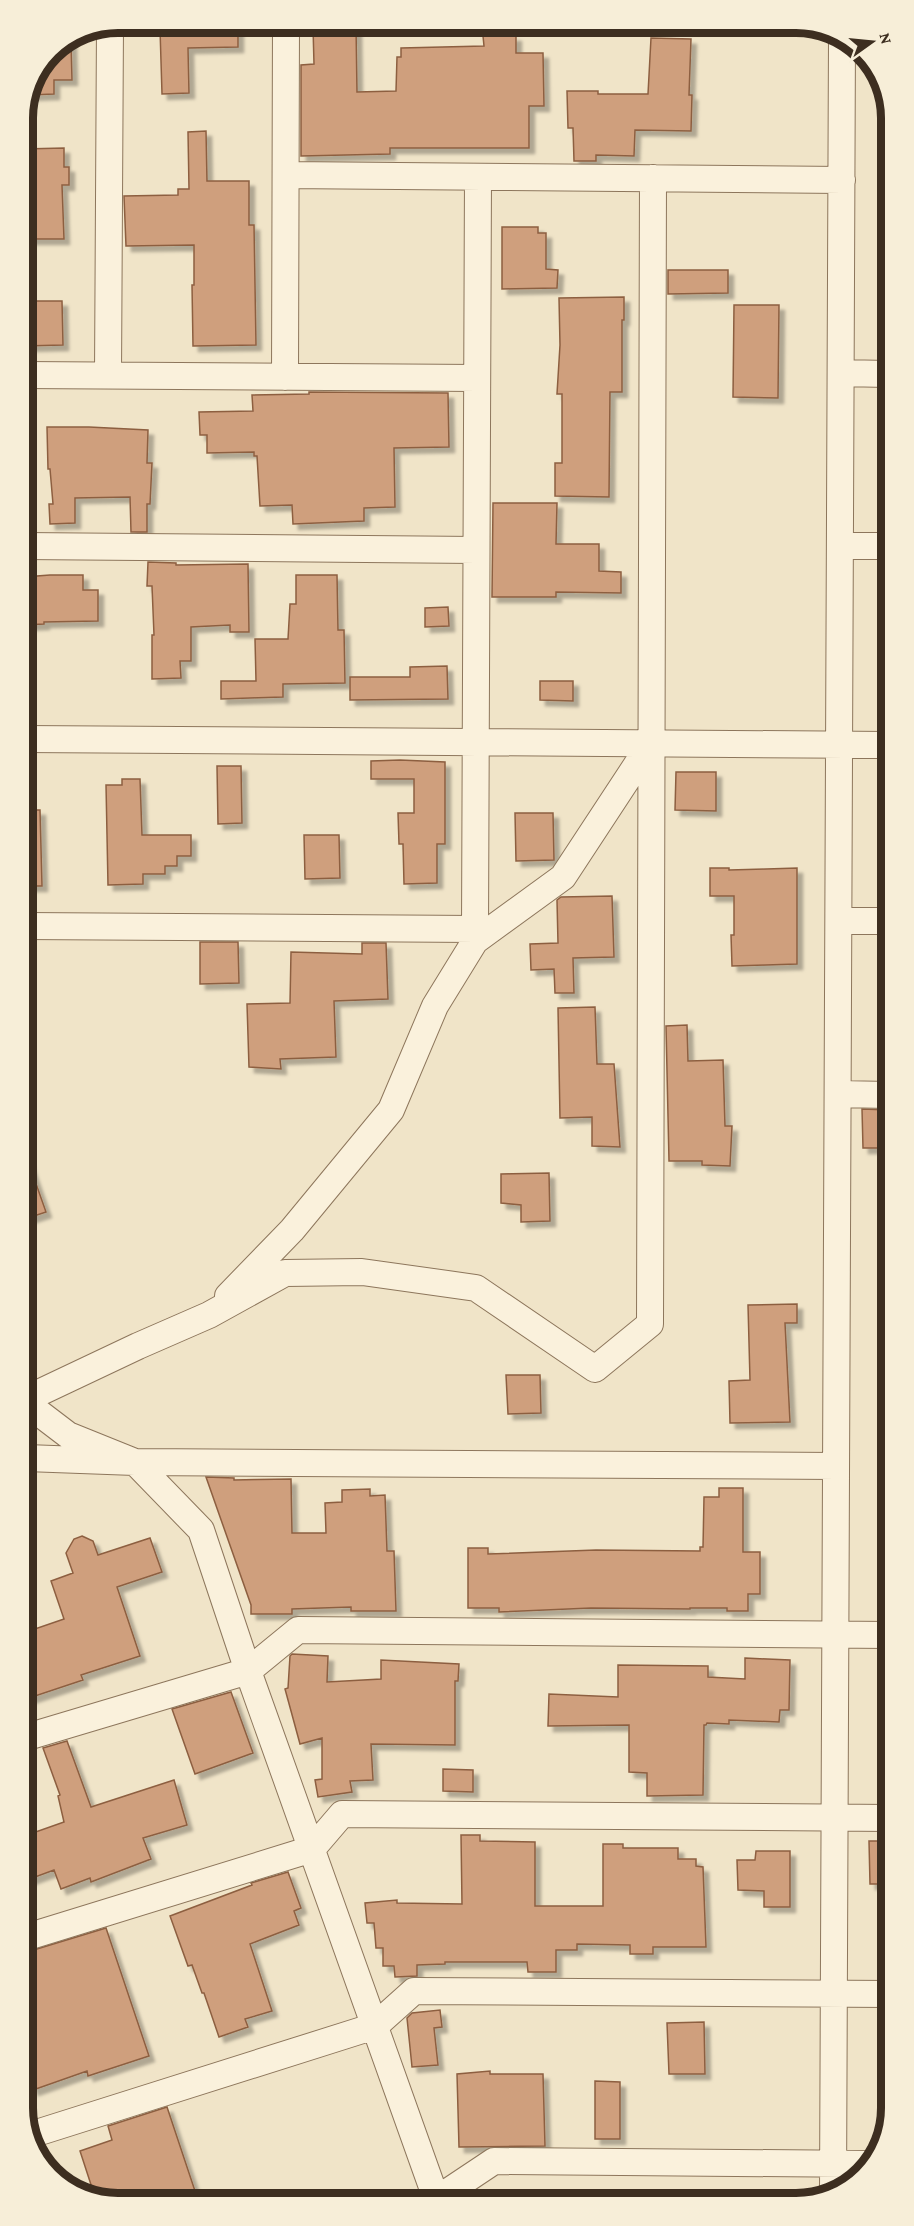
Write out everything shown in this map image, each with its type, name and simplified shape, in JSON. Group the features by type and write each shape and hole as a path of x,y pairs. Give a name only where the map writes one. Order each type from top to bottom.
{"street":[{"path":"285,377 286,33"},
{"path":"108,375 110,34"},
{"path":"833,2184 842,72"},
{"path":"286,175 842,180"},
{"path":"33,926 475,929 478,177"},
{"path":"33,1398 138,1346 209,1316 285,1273 362,1272 476,1288 595,1369 650,1324 653,178"},
{"path":"841,373 881,374"},
{"path":"33,375 477,378"},
{"path":"33,546 476,550"},
{"path":"840,546 881,546"},
{"path":"33,739 881,745"},
{"path":"209,1316 292,1230 391,1110 435,1006 475,941 563,877 651,743"},
{"path":"839,921 881,921"},
{"path":"838,1094 881,1095"},
{"path":"33,1407 68,1435 135,1462 201,1530 248,1671 375,2026 432,2193"},
{"path":"33,1458 135,1462 836,1466"},
{"path":"33,1735 248,1671 298,1630 881,1635"},
{"path":"33,1935 312,1849 342,1814 881,1818"},
{"path":"37,2133 375,2026 414,1991 881,1994"},
{"path":"445,2193 494,2161 859,2164"}],"building":[{"path":"160,33 238,33 238,47 188,48 189,93 162,94"},
{"path":"313,33 356,33 357,92 396,91 397,57 401,57 401,48 484,46 483,36 516,36 516,53 543,53 544,106 529,106 529,148 390,148 390,154 301,156 301,65 314,64"},
{"path":"651,38 691,39 689,95 692,95 691,131 635,130 634,156 596,155 596,161 574,161 573,128 568,128 567,91 598,91 598,94 648,94"},
{"path":"71,47 72,80 54,80 54,94 36,95 51,66"},
{"path":"206,131 207,181 249,181 249,225 254,225 256,345 193,346 194,245 126,246 124,196 178,195 178,189 189,189 188,132"},
{"path":"64,148 64,167 69,167 69,185 62,185 64,239 33,239 33,149"},
{"path":"502,227 538,227 538,233 546,233 546,269 558,270 557,288 502,289"},
{"path":"668,270 728,270 728,293 668,294"},
{"path":"624,297 622,392 610,392 609,497 555,496 555,463 562,463 562,394 557,394 560,345 559,298"},
{"path":"33,301 62,301 63,345 33,346"},
{"path":"734,305 779,305 778,398 733,397"},
{"path":"309,392 448,393 449,447 394,448 395,507 364,508 364,521 293,524 292,505 260,506 257,456 254,456 254,452 207,453 207,435 200,435 199,412 253,411 252,395 309,394"},
{"path":"47,427 148,430 147,463 152,463 150,504 147,504 147,532 131,532 130,497 75,498 75,523 50,524 49,504 53,504 50,469 48,469"},
{"path":"493,503 557,503 556,544 599,544 599,571 621,572 621,593 556,592 556,597 492,597"},
{"path":"148,562 176,563 176,565 248,564 249,632 230,632 230,625 191,627 191,661 180,661 181,678 152,679 152,635 154,635 152,586 147,586"},
{"path":"83,575 83,590 98,590 98,621 44,622 44,624 33,625 33,576"},
{"path":"296,575 337,575 338,630 344,630 345,683 283,684 283,697 221,699 221,681 256,681 255,639 288,639 290,604 296,604"},
{"path":"448,607 449,626 425,627 425,608"},
{"path":"447,666 448,699 350,700 350,677 410,677 410,667"},
{"path":"540,681 573,681 573,701 540,700"},
{"path":"371,761 445,762 445,844 437,844 437,883 404,884 403,844 399,844 398,813 414,813 414,779 371,779"},
{"path":"217,766 241,766 242,823 218,824"},
{"path":"676,772 716,772 716,811 675,810"},
{"path":"122,779 140,779 142,835 191,835 191,856 177,856 177,866 165,866 165,874 143,874 143,884 108,885 106,785 122,785"},
{"path":"33,810 40,810 42,886 33,886"},
{"path":"515,813 553,813 554,860 516,861"},
{"path":"304,835 339,835 340,878 305,879"},
{"path":"710,868 729,868 729,870 797,868 797,964 732,966 731,935 734,935 734,896 710,896"},
{"path":"612,896 614,957 573,958 574,993 555,993 554,969 531,970 530,944 558,943 557,900 561,897"},
{"path":"200,942 238,942 239,983 200,984"},
{"path":"362,943 386,943 388,999 334,1001 336,1057 280,1059 281,1069 249,1067 247,1004 290,1003 291,952 362,954"},
{"path":"595,1007 597,1064 614,1064 620,1147 592,1146 592,1117 560,1118 558,1008"},
{"path":"687,1025 688,1061 723,1060 725,1126 732,1126 730,1166 702,1165 702,1161 669,1161 666,1026"},
{"path":"862,1109 881,1110 881,1148 863,1148"},
{"path":"549,1173 550,1221 521,1222 521,1205 501,1203 501,1174"},
{"path":"33,1175 46,1212 33,1216"},
{"path":"797,1304 797,1323 785,1323 790,1422 730,1423 729,1381 750,1380 748,1305"},
{"path":"506,1375 540,1375 541,1413 508,1414"},
{"path":"206,1477 234,1478 234,1480 291,1479 292,1533 326,1533 325,1503 342,1502 342,1490 370,1489 370,1496 385,1495 387,1551 394,1551 396,1611 351,1611 351,1607 292,1609 292,1614 251,1614 251,1605"},
{"path":"719,1488 743,1488 743,1552 760,1552 760,1594 748,1594 748,1611 727,1611 727,1608 591,1608 499,1612 499,1608 468,1608 468,1548 488,1548 488,1554 596,1550 700,1551 700,1547 703,1547 704,1497 719,1497"},
{"path":"82,1536 93,1541 98,1555 150,1538 162,1572 117,1587 140,1656 81,1675 83,1680 33,1697 33,1630 64,1619 51,1581 73,1573 66,1553 74,1539"},
{"path":"292,1654 328,1656 327,1682 381,1679 381,1660 459,1664 458,1681 455,1681 455,1745 371,1744 373,1780 350,1781 352,1792 318,1797 315,1780 322,1779 322,1738 300,1744 285,1689 288,1688"},
{"path":"745,1658 790,1660 789,1710 780,1710 779,1722 729,1720 729,1724 707,1723 704,1725 703,1795 647,1796 647,1773 629,1772 629,1725 548,1726 549,1694 618,1697 618,1665 708,1666 708,1677 745,1679"},
{"path":"231,1692 253,1753 195,1774 172,1709"},
{"path":"67,1741 91,1807 174,1780 187,1825 143,1838 151,1859 91,1882 90,1878 61,1889 54,1870 33,1878 33,1833 64,1822 58,1796 60,1795 43,1748"},
{"path":"443,1769 473,1770 473,1792 443,1791"},
{"path":"461,1835 480,1835 480,1841 535,1842 535,1906 603,1906 603,1844 623,1844 623,1848 678,1848 678,1859 696,1859 696,1866 703,1867 706,1947 653,1947 653,1954 630,1954 630,1945 577,1944 577,1950 556,1950 556,1972 528,1972 527,1962 445,1962 445,1964 417,1965 417,1976 395,1977 394,1966 383,1966 383,1948 376,1948 374,1923 367,1923 365,1903 397,1900 397,1903 462,1904"},
{"path":"869,1841 881,1841 881,1884 870,1884"},
{"path":"756,1851 790,1851 790,1907 764,1907 764,1891 738,1890 737,1860 755,1860"},
{"path":"288,1872 301,1908 294,1911 299,1925 250,1944 272,2011 245,2019 248,2027 219,2037 204,1993 202,1993 192,1965 188,1966 170,1916 252,1885 251,1883"},
{"path":"106,1928 149,2056 88,2076 87,2071 33,2090 33,1950"},
{"path":"440,2010 442,2027 434,2028 438,2065 412,2067 407,2018 412,2013"},
{"path":"704,2022 705,2074 669,2074 667,2023"},
{"path":"490,2071 490,2074 543,2074 545,2146 459,2147 457,2074"},
{"path":"595,2081 620,2082 620,2139 595,2139"},
{"path":"167,2107 196,2193 112,2193 92,2189 80,2151 112,2140 108,2126"}]}
